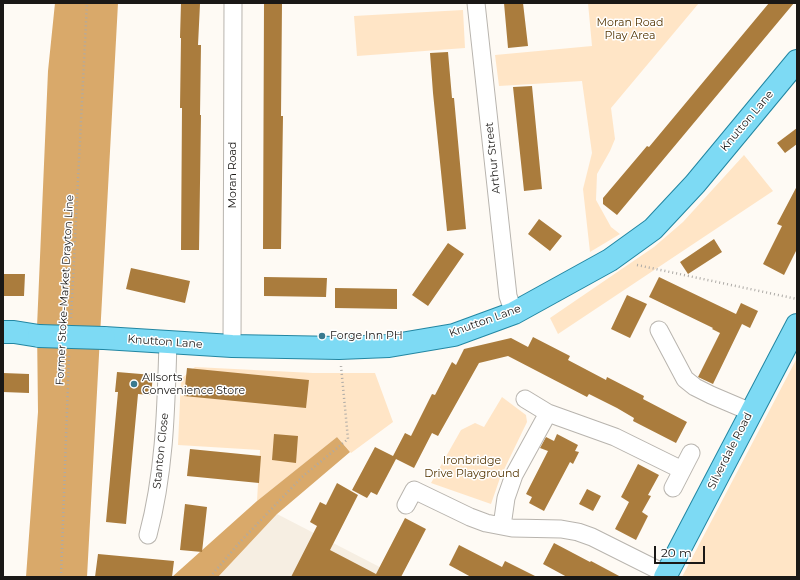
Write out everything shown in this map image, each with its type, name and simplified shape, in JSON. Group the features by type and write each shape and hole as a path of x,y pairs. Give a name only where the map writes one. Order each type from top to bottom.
{"main road":[{"name":"Knutton Lane","path":"3,332 14,332 39,336 104,338 232,346 340,348 389,346 454,335 514,313 610,260 653,229 695,184 797,61"},
{"name":"Silverdale Road","path":"665,576 797,325"}],"street":[{"name":"Moran Road","path":"232,346 233,3"},
{"name":"Arthur Street","path":"476,3 508,296 514,313"},
{"path":"659,330 685,379 695,387 750,412"},
{"name":"Stanton Close","path":"148,535 154,514 164,444 168,342"},
{"path":"525,399 548,413 615,437 682,470"},
{"path":"502,526 506,498 514,476 548,413"},
{"path":"673,488 691,453"},
{"path":"406,505 414,490 470,517 502,526 561,529 578,532 592,537 665,576"}],"path":[{"name":"Former Stoke-Market Drayton Line","path":"70,321 88,3"},
{"path":"610,260 661,269 797,299"},
{"path":"210,577 240,542 302,477 348,439 340,348"},
{"name":"Former Stoke-Market Drayton Line","path":"61,577 69,352"}],"shaded area":[{"path":"55,3 118,3 87,577 26,577 38,412 37,327 48,71"},
{"path":"337,437 350,452 277,514 218,577 172,577 257,501"},
{"path":"277,514 399,577 218,577"}],"green space":[{"name":"Moran Road Play Area","path":"588,3 699,3 611,108 615,139 597,174 596,200 611,227 620,234 590,252 583,189 592,153 582,81 499,86 495,55 592,46"},
{"path":"463,10 465,48 357,56 354,16"},
{"path":"744,155 773,191 558,334 550,318 654,247 683,222"},
{"path":"797,358 797,577 682,577"},
{"path":"195,367 313,373 375,373 393,422 351,453 337,437 257,501 260,450 178,445 181,379"},
{"name":"Ironbridge Drive Playground","path":"502,397 526,415 527,422 500,478 491,504 431,483 461,430 475,423 484,427"}],"building":[{"path":"181,3 200,4 198,45 201,45 199,250 181,250"},
{"path":"264,3 282,3 281,116 283,116 281,249 263,249"},
{"path":"504,3 523,3 528,46 508,48"},
{"path":"769,3 794,3 617,215 603,204 603,198 647,146 649,147"},
{"path":"448,52 452,98 454,98 466,229 447,231 430,53"},
{"path":"532,86 542,189 524,191 513,87"},
{"path":"797,128 797,144 785,153 777,143"},
{"path":"797,186 797,249 784,275 763,264 782,226 777,224"},
{"path":"539,219 562,236 550,251 528,234"},
{"path":"714,239 722,252 688,274 680,262"},
{"path":"448,243 464,254 428,306 412,295"},
{"path":"131,268 190,281 185,303 126,289"},
{"path":"3,274 25,274 24,296 3,296"},
{"path":"264,277 327,278 326,297 264,296"},
{"path":"659,277 736,314 741,303 758,311 750,328 742,324 713,384 698,377 720,333 712,329 713,328 649,297"},
{"path":"335,288 397,289 397,309 335,308"},
{"path":"627,295 647,304 630,338 611,329"},
{"path":"533,337 570,356 568,360 606,380 607,377 644,396 643,399 687,422 676,443 633,421 634,418 617,408 589,394 587,397 508,356 479,363 438,436 432,433 414,468 396,459 377,495 371,492 367,498 352,490 375,447 393,456 405,433 411,436 432,394 435,395 452,362 456,365 464,349 511,338 528,347"},
{"path":"187,368 309,380 306,408 184,396"},
{"path":"117,372 153,375 151,395 138,394 126,524 106,522 118,392 115,392"},
{"path":"3,373 29,374 29,393 3,392"},
{"path":"274,434 298,436 296,463 272,460"},
{"path":"557,434 578,445 575,451 579,452 573,464 570,462 544,511 529,503 532,497 526,494 548,451 540,448 546,437 554,441"},
{"path":"190,449 261,456 259,483 187,476"},
{"path":"638,464 659,475 648,495 651,496 642,512 648,516 636,540 615,529 629,502 621,497"},
{"path":"337,483 358,495 330,550 376,574 405,518 426,529 401,577 291,577 317,526 310,522 320,502 326,505"},
{"path":"587,489 601,496 593,511 579,504"},
{"path":"185,504 207,507 202,552 180,550"},
{"path":"554,543 621,577 567,577 543,564"},
{"path":"459,545 502,567 505,561 537,577 471,577 449,565"},
{"path":"98,554 174,561 172,577 95,577"}],"place":[{"name":"Forge Inn PH","path":"322,336"},
{"name":"Allsorts Convenience Store","path":"134,384"}]}
